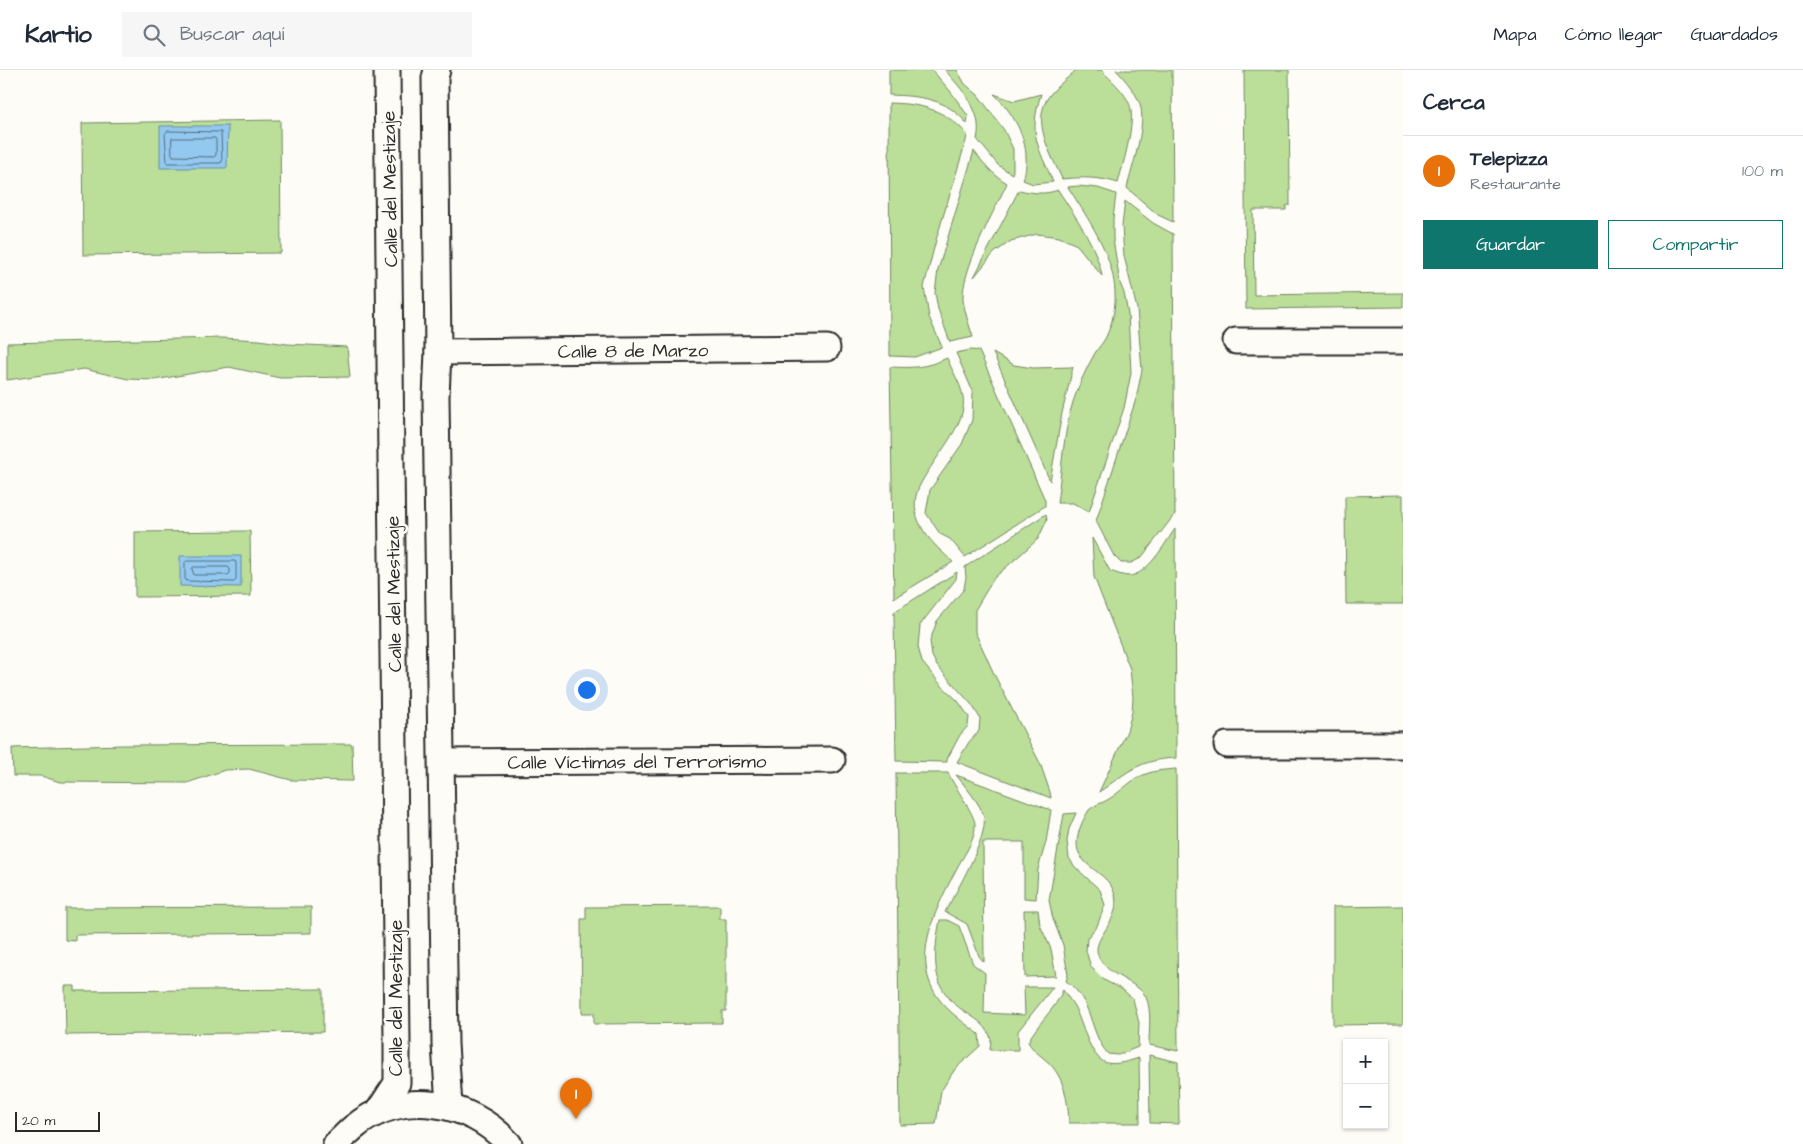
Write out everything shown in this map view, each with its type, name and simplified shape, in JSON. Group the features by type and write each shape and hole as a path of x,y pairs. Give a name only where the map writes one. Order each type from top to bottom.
{"street":[{"name":"Calle del Mestizaje","path":"378,1112 397,1083 387,70"},
{"path":"437,70 435,78 438,352 436,396 445,1044 448,1106"},
{"path":"1236,342 1403,341"},
{"name":"Calle 8 de Marzo","path":"438,352 827,348"},
{"path":"1227,745 1403,746"},
{"name":"Calle Víctimas del Terrorismo","path":"442,762 832,760"},
{"path":"336,1144 354,1127 378,1112 406,1104 434,1104 466,1112 496,1130 509,1144"}],"green space":[{"path":"889,70 932,70 968,116 967,124 951,109 932,100 911,96 889,95"},
{"path":"945,70 957,70 965,84 978,95 1004,130 1013,149 1012,174 998,165 977,139 977,119 970,101"},
{"path":"1076,70 1101,70 1119,88 1130,104 1132,118 1130,136 1118,183 1090,178 1062,179 1045,141 1042,120 1046,101 1056,88"},
{"path":"1116,70 1172,70 1173,222 1158,215 1127,188 1140,137 1142,117 1140,103 1135,93"},
{"path":"1244,70 1289,70 1290,205 1286,206 1286,210 1253,210 1254,295 1403,293 1403,307 1246,309"},
{"path":"994,94 1014,101 1041,94 1035,120 1036,140 1053,182 1033,184 1023,180 1026,168 1026,154 1022,135 1007,108"},
{"path":"889,103 912,105 941,113 967,134 924,287 929,317 942,347 915,357 890,356"},
{"path":"280,120 281,253 83,255 82,123"},
{"path":"974,151 997,176 1007,183 967,273 963,300 973,337 950,342 938,309 935,293 938,270"},
{"path":"1068,187 1098,188 1116,194 1113,239 1120,283 1128,314 1131,373 1124,408 1089,512 1073,503 1057,503 1063,452 1073,402 1095,353 1106,337 1113,316 1115,296 1108,258 1090,222"},
{"path":"1019,190 1048,193 1058,190 1090,242 1102,276 1077,245 1059,237 1037,234 1011,241 994,253 974,277"},
{"path":"1125,201 1153,223 1173,234 1175,514 1141,558 1131,563 1121,563 1114,556 1096,521 1136,399 1142,370 1137,309 1124,256 1122,226"},
{"path":"222,338 347,347 350,377 280,378 229,367 154,380 128,379 84,369 7,380 7,343"},
{"path":"971,350 979,351 1045,500 1045,506 965,557 950,539 940,534 926,513 930,490 962,444 972,420 973,392 956,353"},
{"path":"993,353 1014,365 1033,368 1073,367 1062,413 1050,481"},
{"path":"947,358 963,395 962,413 955,431 919,487 915,503 919,523 924,532 953,562 894,598 890,367 919,367"},
{"path":"1403,495 1403,604 1346,604 1345,496"},
{"path":"1046,514 1047,520 1038,539 994,578 975,610 975,632 995,676 1040,763 1051,798 957,762 969,742 979,731 980,718 972,705 937,666 932,656 930,641 937,621 964,589 965,567"},
{"path":"1175,529 1176,758 1143,764 1126,773 1099,792 1127,731 1132,712 1133,697 1130,669 1094,577 1092,538 1110,571 1129,576 1143,570 1149,564"},
{"path":"250,531 251,596 135,597 135,532"},
{"path":"957,572 956,579 920,625 918,647 922,662 941,685 958,701 969,717 968,726 960,735 947,762 896,761 894,612"},
{"path":"352,744 353,781 291,780 249,769 225,770 187,783 60,782 41,776 13,776 12,748 123,745"},
{"path":"1176,769 1178,1051 1149,1045 1150,1014 1146,997 1142,991 1107,968 1098,955 1099,941 1115,911 1116,902 1111,886 1086,863 1077,848 1081,825 1091,808 1109,799 1141,776 1161,770"},
{"path":"896,773 948,773 975,824 972,840 941,899 934,917 926,953 927,971 933,989 948,1009 979,1034 980,1046 955,1069 941,1091 936,1124 900,1125"},
{"path":"956,775 1051,810 1046,842 1038,869 1036,899 1024,898 1024,842 983,842 984,962 979,956 967,924 945,912 970,865 984,826 984,817 979,806"},
{"path":"1076,813 1069,829 1067,841 1069,858 1075,867 1100,890 1105,905 1097,926 1087,938 1086,951 1091,967 1104,980 1123,990 1133,999 1139,1023 1138,1047 1118,1055 1108,1054 1097,1036 1082,998 1066,981 1068,975 1063,945 1053,919 1049,900 1064,814"},
{"path":"720,906 720,919 726,919 726,1011 722,1011 722,1023 594,1024 594,1013 582,1013 581,919 586,919 586,907"},
{"path":"1403,906 1403,1024 1333,1025 1333,907"},
{"path":"311,907 311,933 75,935 75,941 65,940 65,908"},
{"path":"1024,910 1038,910 1040,925 1051,949 1056,976 1025,977"},
{"path":"940,920 947,920 959,926 973,964 985,973 984,1013 1025,1015 1024,987 1053,987 1018,1031 1018,1050 990,1050 991,1039 985,1027 953,1002 942,988 936,970 936,945"},
{"path":"65,986 75,986 75,991 323,989 323,1032 66,1035"},
{"path":"1063,990 1074,1006 1091,1047 1101,1060 1107,1063 1115,1063 1139,1058 1140,1123 1069,1123 1067,1099 1059,1077 1050,1064 1028,1042 1056,1004"},
{"path":"1149,1055 1178,1062 1179,1124 1150,1123"}],"water":[{"path":"160,126 228,126 227,168 160,168"},
{"path":"180,556 241,556 241,587 180,586"}],"place":[{"name":"Telepizza","path":"576,1119"}]}
